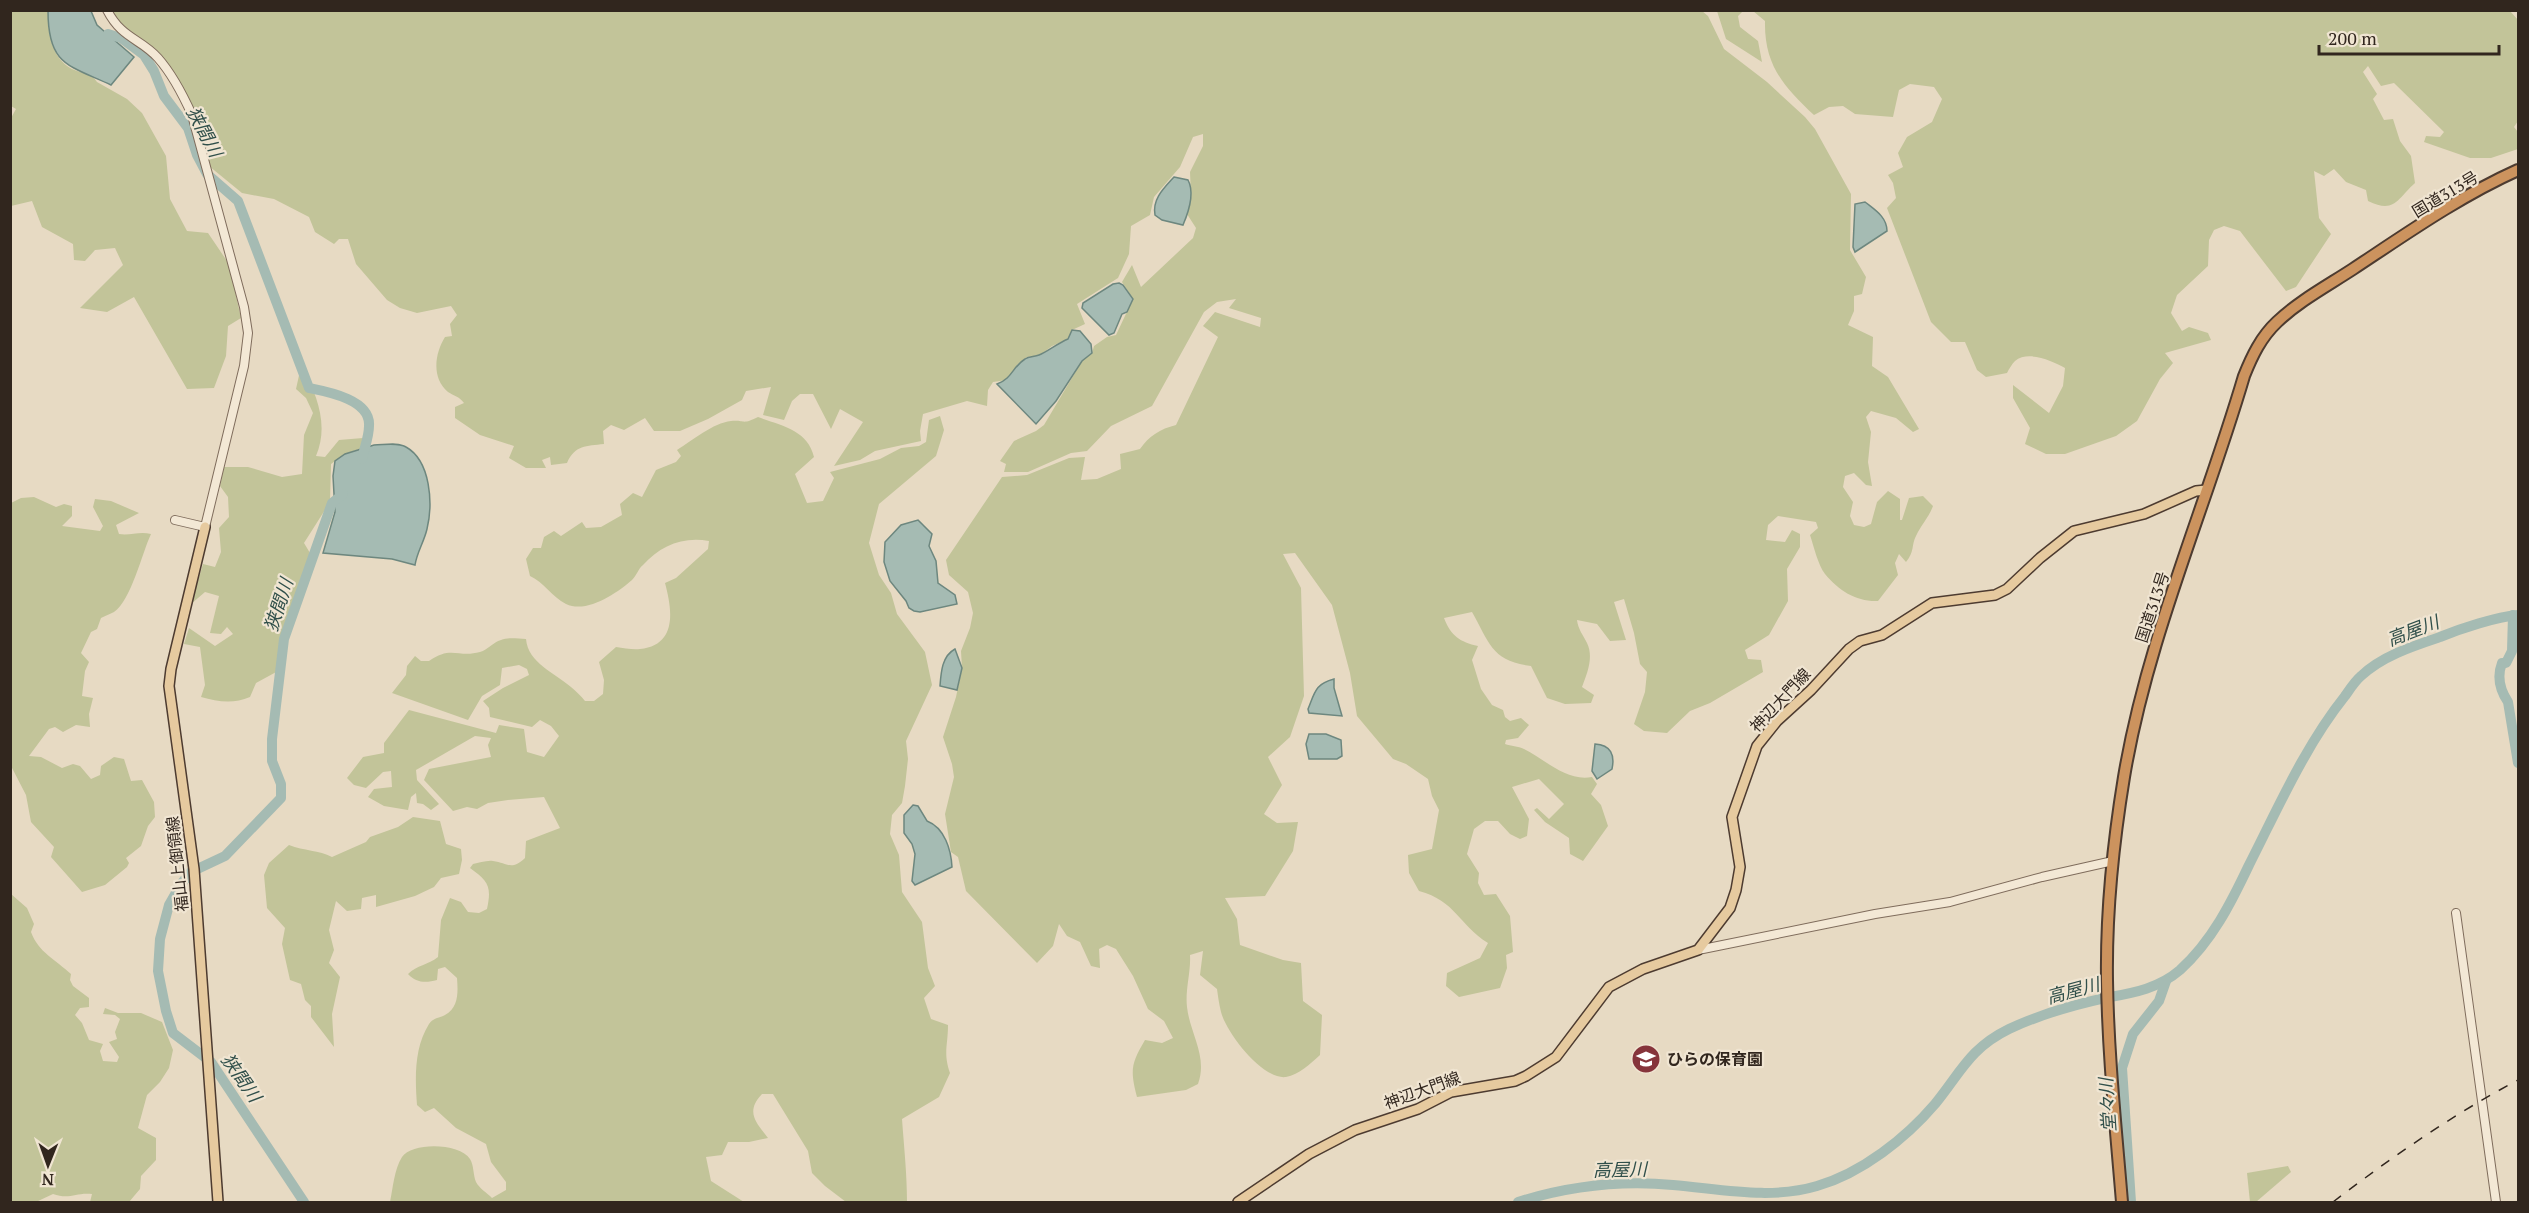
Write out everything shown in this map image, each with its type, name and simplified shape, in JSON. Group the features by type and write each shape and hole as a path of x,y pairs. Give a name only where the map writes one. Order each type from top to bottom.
{"highway":[{"name":"国道313号","path":"2122,1203 2108,1023 2107,978 2113,861 2126,768 2151,660 2248,364 2256,348 2277,322 2301,303 2467,197 2518,170"}],"main road":[{"name":"神辺大門線","path":"1238,1203 1309,1154 1355,1130 1418,1109 1451,1092 1515,1081 1536,1071 1556,1057 1609,987 1643,969 1698,950 1730,908 1736,890 1740,867 1732,817 1757,746 1777,721 1811,690 1849,649 1860,641 1882,635 1932,603 1995,595 2007,589 2040,558 2074,531 2144,514 2196,491 2206,490"},
{"name":"福山上御領線","path":"206,527 171,669 170,686 194,871 218,1203"}],"street":[{"path":"107,10 114,23 124,34 158,58 182,91 192,115 244,307 248,333 244,366 206,527 175,520"},
{"path":"1698,950 1875,914 1950,902 2042,877 2113,861"},
{"path":"2456,914 2496,1203"}],"green space":[{"path":"10,11 48,11 50,36 59,58 72,69 89,75 127,99 142,113 166,156 170,199 187,231 208,233 229,264 241,318 228,326 226,356 214,388 187,389 134,297 107,312 80,308 123,265 115,248 95,250 85,261 74,260 73,244 42,227 32,201 11,206 11,118 16,109 11,106"},
{"path":"110,11 1702,11 1708,16 1724,49 1767,82 1815,129 1851,194 1850,250 1866,277 1862,294 1854,296 1854,311 1848,325 1873,337 1872,366 1888,377 1919,429 1913,432 1896,418 1871,411 1866,417 1871,432 1868,462 1872,486 1866,485 1854,473 1845,476 1843,487 1853,502 1850,516 1854,525 1864,527 1871,524 1877,502 1888,491 1900,499 1900,520 1902,520 1909,498 1923,496 1933,506 1916,536 1911,555 1906,562 1899,554 1895,563 1898,575 1878,601 1863,600 1849,594 1836,586 1825,574 1818,561 1810,535 1818,528 1816,522 1778,516 1768,525 1766,540 1785,542 1792,530 1800,534 1800,547 1787,569 1788,601 1769,635 1745,650 1748,659 1761,660 1763,672 1710,703 1690,711 1667,733 1644,731 1634,724 1645,692 1647,672 1640,664 1624,599 1614,602 1626,640 1610,641 1597,624 1577,620 1589,648 1589,665 1582,687 1594,695 1591,703 1565,704 1547,698 1531,666 1518,664 1500,655 1488,642 1472,612 1444,618 1457,637 1478,646 1472,660 1481,689 1492,705 1503,710 1505,717 1510,721 1521,718 1529,725 1518,738 1506,740 1505,744 1524,749 1565,773 1582,778 1592,777 1597,784 1591,794 1601,805 1608,826 1583,861 1570,854 1569,838 1545,822 1534,810 1537,808 1549,819 1564,804 1539,779 1512,787 1529,819 1527,836 1520,839 1510,834 1498,821 1485,821 1474,829 1467,854 1479,873 1478,883 1484,895 1496,894 1510,916 1513,952 1506,955 1507,968 1500,988 1459,997 1446,986 1447,973 1480,958 1488,943 1449,907 1431,895 1419,891 1409,873 1408,855 1432,849 1439,810 1432,796 1428,779 1406,764 1393,759 1357,716 1350,673 1332,605 1295,553 1283,554 1301,588 1304,696 1290,737 1268,757 1282,785 1264,814 1277,823 1298,822 1293,851 1265,896 1225,898 1237,919 1240,945 1283,960 1301,963 1303,1001 1322,1015 1320,1055 1300,1071 1286,1077 1266,1071 1256,1063 1237,1042 1224,1021 1217,989 1200,975 1203,951 1190,955 1187,994 1189,1017 1200,1054 1201,1074 1198,1084 1186,1090 1137,1097 1133,1067 1145,1040 1162,1043 1173,1038 1164,1021 1148,1009 1133,976 1116,949 1107,945 1099,949 1100,968 1091,966 1080,942 1067,936 1059,924 1053,946 1037,963 966,891 958,857 951,852 945,814 954,777 943,737 956,697 962,668 961,651 973,613 968,592 949,575 946,560 1002,477 1027,475 1069,458 1085,457 1081,480 1097,479 1121,469 1120,454 1140,449 1155,434 1176,425 1218,337 1203,326 1215,312 1260,327 1261,318 1229,308 1236,299 1217,302 1204,312 1152,406 1111,426 1087,451 1071,453 1028,472 1004,472 1006,464 1000,461 1014,441 1044,425 1082,361 1092,353 1094,346 1107,337 1116,335 1133,299 1122,282 1132,265 1141,287 1193,238 1196,228 1187,214 1191,196 1190,172 1203,146 1203,134 1193,137 1180,167 1154,197 1150,215 1131,226 1129,254 1118,278 1077,304 1085,324 1072,330 1068,339 1052,346 1040,355 1027,357 1017,365 1007,380 993,382 988,390 987,406 967,401 923,414 921,441 875,451 860,460 834,466 863,422 840,409 831,429 813,394 800,394 792,401 784,420 763,415 771,387 746,391 742,400 680,431 654,431 645,418 624,430 611,425 603,431 604,444 586,446 577,450 567,463 551,465 550,457 542,460 546,468 526,468 509,458 514,446 480,435 455,418 455,407 464,403 443,386 439,380 436,365 445,337 452,336 450,324 457,315 451,306 417,313 400,308 387,300 356,264 348,239 339,239 334,244 315,232 309,217 274,199 242,193 209,166 194,116 160,59 126,32"},
{"path":"1717,11 1743,11 1738,16 1740,27 1758,41 1762,62 1726,39"},
{"path":"1753,11 2510,11 2518,20 2518,121 2514,127 2518,132 2518,149 2491,158 2470,158 2424,142 2426,136 2440,137 2444,132 2394,83 2381,86 2368,66 2363,72 2377,94 2373,99 2384,120 2393,119 2400,141 2411,156 2415,183 2395,203 2384,206 2368,201 2366,190 2346,182 2334,169 2324,176 2314,171 2319,218 2331,234 2296,287 2286,291 2240,231 2224,226 2214,230 2209,240 2208,266 2177,295 2171,313 2182,331 2189,327 2208,333 2211,340 2165,353 2173,363 2160,379 2137,421 2116,436 2065,454 2046,454 2025,444 2030,428 2013,398 2013,385 2049,413 2063,386 2065,368 2047,360 2027,356 2015,361 2007,373 1986,377 1977,370 1965,342 1951,342 1931,322 1887,208 1896,198 1893,183 1888,175 1903,167 1898,153 1907,137 1932,122 1942,99 1934,87 1910,84 1899,90 1893,117 1855,114 1843,106 1829,107 1814,115 1785,85 1778,74 1768,50 1765,21"},
{"path":"304,369 320,411 320,445 316,456 325,457 339,440 363,438 362,448 345,454 331,464 330,502 304,543 310,553 280,637 278,671 256,683 250,697 226,702 201,697 205,685 200,647 184,644 189,628 215,646 233,634 227,627 221,634 210,633 219,596 205,592 191,604 203,564 215,567 221,552 219,528 229,517 228,497 220,486 224,467 248,467 282,477 302,474 304,435 313,413 306,398 296,389 300,371"},
{"path":"940,416 944,430 936,456 879,504 869,543 879,575 891,593 897,614 925,652 932,685 906,741 908,759 905,786 902,803 892,815 890,834 899,855 902,892 922,922 928,968 935,986 924,998 931,1019 948,1025 946,1054 950,1073 939,1097 902,1119 907,1202 846,1202 812,1173 808,1151 773,1094 762,1094 753,1112 756,1122 768,1138 749,1142 728,1142 722,1155 706,1157 711,1181 744,1202 390,1202 395,1173 402,1157 407,1152 425,1147 447,1147 465,1154 471,1161 477,1184 492,1198 506,1190 506,1182 491,1162 486,1144 456,1128 434,1108 425,1112 417,1105 418,1053 424,1033 434,1019 445,1015 453,1008 457,994 457,978 445,967 438,969 437,980 433,981 418,981 408,974 438,957 441,920 450,898 461,902 468,912 479,913 487,909 489,889 485,881 470,868 473,864 491,861 509,865 516,864 525,858 526,841 560,828 544,797 488,803 477,809 467,807 453,811 424,780 429,769 491,757 488,745 491,738 475,736 416,770 417,780 439,804 431,810 417,803 416,793 411,797 408,810 384,806 368,797 374,789 392,787 391,771 383,772 366,788 354,785 347,778 363,757 384,753 384,743 409,710 496,733 499,725 524,729 527,752 544,757 559,736 551,726 540,720 532,727 490,717 489,708 483,701 529,675 527,669 519,665 502,668 500,685 482,696 468,720 392,693 406,675 407,666 415,656 421,661 429,661 443,654 480,652 504,639 526,639 532,655 543,667 585,701 594,701 603,694 604,680 599,662 616,647 637,649 652,646 661,641 669,624 670,614 665,583 676,578 708,549 709,541 681,541 664,548 650,558 632,580 618,591 601,601 574,606 561,601 530,576 526,559 533,548 541,548 544,537 554,531 561,536 582,522 586,528 601,527 622,515 620,504 633,493 642,497 656,470 676,462 681,456 677,450 710,428 724,422 746,422 758,417 785,426 800,435 811,448 814,457 795,474 807,503 823,501 834,478 830,472 880,459 901,448 919,446 926,442 929,420"},
{"path":"34,497 56,507 64,504 72,506 72,516 62,526 100,531 103,526 93,507 95,499 111,501 139,513 116,525 119,534 151,534 126,598 114,612 101,618 97,629 91,632 81,653 89,662 85,671 82,696 93,698 89,714 90,727 76,725 63,732 55,727 49,729 29,756 41,757 62,768 73,764 80,766 91,779 100,775 101,766 114,757 124,759 131,781 142,780 154,802 155,817 148,826 141,846 126,858 129,863 127,867 105,885 82,892 51,857 54,847 31,822 26,795 11,766 11,503 21,498"},
{"path":"413,817 440,821 446,844 461,849 462,860 459,874 441,878 434,887 415,896 376,907 376,895 362,898 361,909 347,911 336,901 329,930 334,950 329,963 340,977 332,1014 334,1047 311,1017 311,1006 305,1000 301,984 290,980 282,944 285,928 267,908 264,875 269,863 289,845 332,857 366,842 370,837 398,827"},
{"path":"11,894 27,908 34,924 31,932 38,945 71,974 70,980 73,986 89,998 89,1007 80,1008 75,1015 82,1023 89,1040 103,1044 100,1051 103,1061 117,1062 119,1057 109,1042 117,1039 115,1032 120,1019 115,1015 103,1014 105,1008 118,1013 141,1013 162,1022 173,1050 169,1068 160,1082 147,1095 138,1128 156,1138 156,1160 141,1176 140,1189 129,1202 90,1202 92,1194 64,1196 53,1194 36,1202 11,1202"},
{"path":"2288,1166 2291,1172 2256,1202 2250,1202 2247,1173"}],"water":[{"path":"48,11 91,11 97,25 134,57 111,85 83,73 63,61 57,53 49,29"},
{"path":"1174,177 1188,180 1190,185 1190,202 1183,225 1162,220 1155,215 1157,199"},
{"path":"1865,202 1883,218 1887,231 1855,252 1853,247 1855,204"},
{"path":"1119,283 1133,299 1127,312 1122,314 1114,333 1109,335 1082,308 1083,303 1113,284"},
{"path":"1072,330 1080,331 1091,344 1092,353 1082,361 1056,401 1036,424 997,384 1006,379 1017,365 1028,357 1042,354 1068,339"},
{"path":"374,445 403,445 421,462 425,473 430,496 429,519 415,565 392,559 323,553 335,512 333,476 335,461 345,454"},
{"path":"918,520 932,534 929,546 936,561 938,583 955,595 957,604 920,612 914,611 909,608 890,581 884,562 885,542 901,525"},
{"path":"955,649 962,668 957,690 940,686 945,660"},
{"path":"1334,679 1334,688 1342,716 1309,713 1308,709 1316,690 1323,683"},
{"path":"1309,734 1326,734 1341,740 1342,756 1337,759 1309,759 1306,744"},
{"path":"1595,744 1605,746 1611,752 1613,759 1612,769 1597,779 1592,771"},
{"path":"913,805 918,806 927,821 943,834 952,867 915,885 912,881 915,854 912,844 904,833 904,815"}],"waterway":[{"name":"狭間川","path":"108,34 121,38 144,55 154,71 164,96 188,128 197,155 207,174 238,201 309,388 347,399 356,404 368,417 369,430 362,459"},
{"name":"狭間川","path":"304,1202 211,1062 173,1033 158,971 160,939 169,905 181,884 191,872 225,856 281,798 281,784 272,761 272,739 284,639 332,503 343,494"},
{"path":"2513,615 2512,651 2506,663 2502,663 2500,678 2501,688 2508,702 2518,763"},
{"name":"高屋川","path":"1518,1202 1575,1188 1634,1183 1763,1193 1799,1190 1834,1180 1866,1163 1911,1129 1935,1104 1975,1053 1996,1036 2020,1024 2056,1011 2154,986 2180,970 2202,947 2220,921 2317,735 2355,683 2369,669 2388,657 2419,644 2479,623 2518,615"},
{"name":"堂々川","path":"2131,1202 2122,1068 2133,1034 2159,1001 2166,981"}],"railway":[{"path":"2333,1202 2423,1137 2518,1080"}],"place":[{"name":"ひらの保育園","path":"1646,1059"}]}
